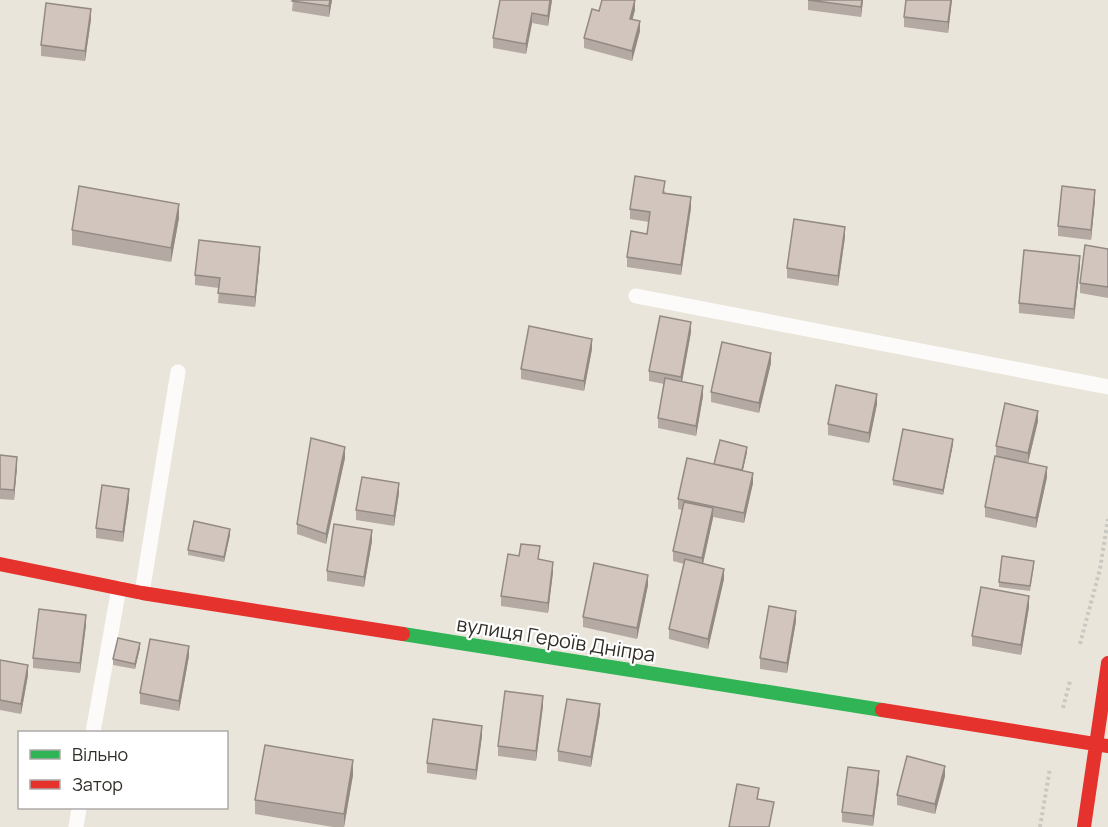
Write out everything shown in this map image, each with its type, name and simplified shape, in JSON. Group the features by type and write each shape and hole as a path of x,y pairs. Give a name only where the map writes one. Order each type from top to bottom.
{"street":[{"name":"вулиця Героїв Дніпра","path":"0,564 142,593 1102,745"},
{"path":"1084,827 1102,745 1108,663"}],"lane":[{"path":"636,296 1108,387"},
{"path":"142,593 177,372"},
{"path":"93,731 119,588"},
{"path":"76,827 79,809"}],"building":[{"path":"293,0 330,0 329,6"},
{"path":"500,0 550,0 548,16 532,13 526,44 493,38"},
{"path":"602,0 635,0 630,19 640,21 632,51 584,38 592,9 599,11"},
{"path":"808,0 862,0 861,7"},
{"path":"906,0 951,0 948,22 904,17"},
{"path":"46,3 91,9 85,51 41,45"},
{"path":"635,176 665,181 663,193 691,197 681,265 627,257 631,231 647,234 650,212 630,209"},
{"path":"79,186 179,204 171,248 72,230"},
{"path":"1062,186 1095,190 1091,230 1058,226"},
{"path":"794,219 845,227 838,276 787,268"},
{"path":"199,240 260,247 255,297 218,293 220,278 195,275"},
{"path":"1085,245 1108,249 1108,287 1080,283"},
{"path":"1024,250 1080,256 1074,309 1019,303"},
{"path":"660,316 691,322 681,377 649,371"},
{"path":"529,326 592,339 584,381 521,369"},
{"path":"722,342 771,353 759,403 711,392"},
{"path":"665,378 703,386 696,426 658,418"},
{"path":"836,385 877,394 869,433 828,424"},
{"path":"1005,403 1038,411 1028,453 996,446"},
{"path":"903,429 953,439 943,490 893,480"},
{"path":"311,438 345,447 326,534 297,524"},
{"path":"720,440 747,447 742,470 714,464"},
{"path":"0,455 17,457 14,490 0,489"},
{"path":"995,456 1047,467 1036,518 985,507"},
{"path":"687,458 753,473 744,513 678,499"},
{"path":"362,477 399,483 394,516 356,510"},
{"path":"102,485 129,489 123,532 96,528"},
{"path":"684,502 713,508 702,558 673,551"},
{"path":"194,521 230,529 224,557 188,550"},
{"path":"334,524 372,530 364,577 327,571"},
{"path":"521,544 540,546 538,559 553,562 548,603 501,596 508,554 519,556"},
{"path":"1002,556 1034,561 1030,586 999,582"},
{"path":"685,559 724,569 708,639 669,629"},
{"path":"594,563 648,575 637,628 583,617"},
{"path":"981,587 1029,596 1021,645 972,636"},
{"path":"769,606 796,611 787,663 760,658"},
{"path":"39,609 86,615 80,663 33,658"},
{"path":"118,638 140,643 135,664 113,659"},
{"path":"150,639 189,646 179,701 140,693"},
{"path":"0,660 28,665 21,704 0,700"},
{"path":"505,691 543,696 536,751 498,746"},
{"path":"567,699 600,704 591,757 558,751"},
{"path":"433,719 482,726 476,770 427,763"},
{"path":"265,745 353,760 344,814 255,800"},
{"path":"907,756 945,766 935,804 897,795"},
{"path":"848,767 879,771 873,816 842,812"},
{"path":"737,784 759,788 757,799 774,802 769,827 729,827"}],"traffic: fast":[{"path":"403,634 882,710"}],"traffic: jam":[{"path":"0,564 142,593 403,634"},
{"path":"1084,827 1108,663"},
{"path":"882,710 1108,746"}]}
